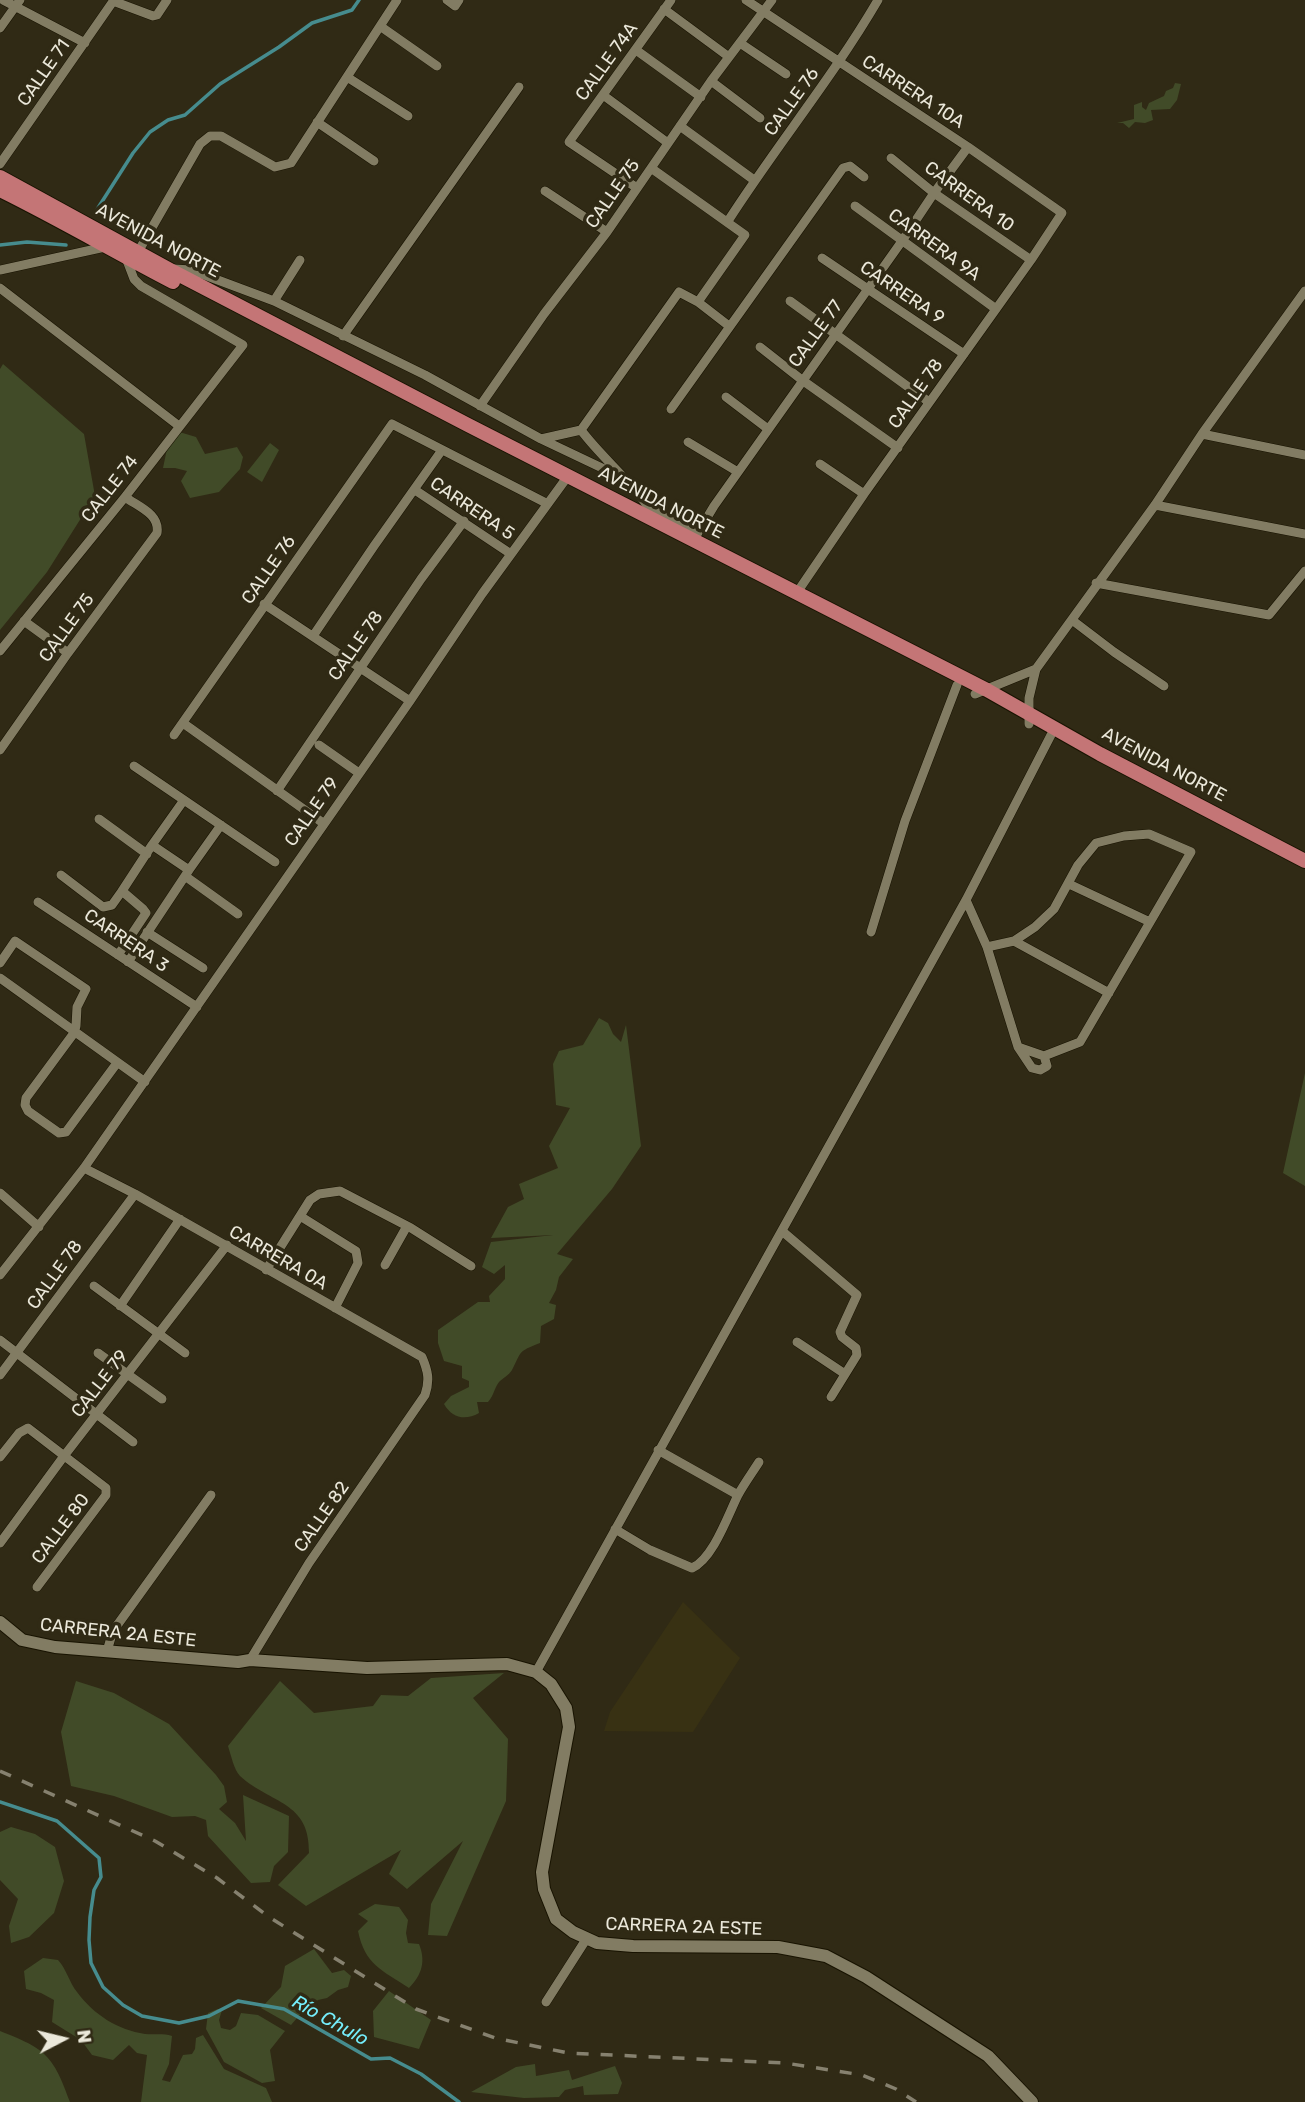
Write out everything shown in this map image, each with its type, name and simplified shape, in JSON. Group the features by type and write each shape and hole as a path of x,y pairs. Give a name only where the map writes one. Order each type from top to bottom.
{"main road":[{"name":"AVENIDA NORTE","path":"0,177 132,255 565,479 658,523 695,537 1029,719 1305,861"},
{"name":"AVENIDA NORTE","path":"0,190 62,221 105,247 170,270 957,685 981,692"},
{"name":"AVENIDA NORTE","path":"1029,719 1051,735 1305,870"}],"street":[{"path":"4,0 18,3 85,43"},
{"path":"114,1 153,16 157,15 167,0"},
{"path":"132,255 200,144 210,136 220,136 275,167 291,163 397,0"},
{"path":"447,0 455,6 459,0"},
{"name":"CALLE 74A","path":"637,188 569,142 671,0"},
{"name":"CARRERA 10A","path":"746,0 968,147 1062,213"},
{"name":"CALLE 75","path":"480,406 544,314 607,232 711,81 772,0"},
{"name":"CALLE 76","path":"728,221 754,180 839,63 878,0"},
{"name":"CALLE 71","path":"0,164 114,1"},
{"path":"0,28 18,3"},
{"path":"664,9 729,57"},
{"path":"380,26 437,66"},
{"path":"740,43 786,74"},
{"path":"636,50 701,97"},
{"path":"347,77 408,116"},
{"path":"711,81 760,118"},
{"path":"343,335 519,87"},
{"path":"603,95 668,143"},
{"path":"317,122 374,161"},
{"path":"680,126 754,180"},
{"name":"CALLE 77","path":"695,537 802,380 968,147"},
{"name":"CARRERA 10","path":"891,158 934,192 1031,260"},
{"path":"671,409 843,168 850,166 864,177"},
{"path":"651,168 746,235 698,302"},
{"path":"545,191 607,232"},
{"name":"CARRERA 9A","path":"855,206 996,309"},
{"name":"CALLE 78","path":"796,594 1062,213"},
{"path":"0,270 105,247"},
{"name":"CALLE 74","path":"0,651 125,497 243,345 141,286 134,279 132,255"},
{"name":"CARRERA 9","path":"822,258 964,354"},
{"path":"274,301 300,260"},
{"path":"170,270 191,270 274,301 425,375 541,439 621,477"},
{"path":"0,288 179,426"},
{"path":"1029,719 1029,698 1036,669 1305,291"},
{"path":"541,439 581,430 679,292 698,302 729,326"},
{"path":"790,301 929,402"},
{"path":"760,348 898,448"},
{"path":"726,397 768,429"},
{"name":"CALLE 76","path":"174,735 392,424 443,450"},
{"path":"581,430 648,504 695,537"},
{"path":"1202,434 1305,455"},
{"path":"688,442 738,472"},
{"path":"313,636 443,450 546,503"},
{"path":"820,464 864,494"},
{"name":"CALLE 79","path":"0,1275 84,1168 565,479"},
{"name":"CARRERA 5","path":"415,490 511,554"},
{"name":"CALLE 75","path":"1,748 157,533 159,524 155,517 125,497"},
{"path":"648,504 658,523"},
{"path":"1155,505 1305,534"},
{"name":"CALLE 78","path":"277,791 464,521"},
{"path":"1096,583 1269,615 1305,570"},
{"path":"264,604 410,701"},
{"path":"1072,620 1164,686"},
{"path":"24,621 68,653"},
{"path":"981,692 1036,669"},
{"path":"871,932 905,821 957,685"},
{"path":"183,723 323,823"},
{"path":"536,1672 966,900 1051,735"},
{"path":"319,745 359,773"},
{"path":"134,766 275,862"},
{"path":"61,875 103,907 112,905 184,800"},
{"path":"99,819 187,873 238,914"},
{"path":"128,962 221,825"},
{"path":"987,947 1014,941 1035,927 1054,909 1078,864 1096,843 1149,834 1191,852 1080,1042 1044,1056 1017,1047"},
{"path":"1069,884 1150,922"},
{"path":"118,955 145,913 144,909 122,891"},
{"path":"966,900 987,947 1017,1047 1032,1068 1040,1070 1047,1066 1044,1056"},
{"name":"CARRERA 3","path":"38,902 197,1007"},
{"path":"147,932 203,968"},
{"path":"0,963 15,941 86,989 77,1007 74,1033 26,1098 24,1105 28,1111 59,1133 66,1132 117,1063"},
{"path":"1014,941 1109,993"},
{"path":"0,978 145,1082"},
{"name":"CARRERA 0A","path":"84,1168 180,1219 422,1357 429,1384 425,1395"},
{"path":"266,1270 310,1200 319,1194 340,1191 407,1226 471,1266"},
{"path":"0,1193 39,1227"},
{"name":"CALLE 78","path":"0,1375 135,1194"},
{"path":"300,1216 356,1251 358,1256 358,1263 335,1308"},
{"path":"120,1306 180,1219"},
{"path":"385,1265 407,1226"},
{"path":"782,1231 857,1295 840,1329 842,1337 856,1348 858,1353 831,1397"},
{"name":"CALLE 79","path":"0,1543 64,1455 226,1245"},
{"path":"94,1286 185,1353"},
{"path":"0,1340 133,1443"},
{"path":"797,1342 845,1374"},
{"path":"99,1353 162,1398"},
{"name":"CALLE 82","path":"244,1661 425,1395"},
{"path":"0,1457 25,1428 64,1455"},
{"path":"658,1450 738,1495"},
{"name":"CALLE 80","path":"37,1587 106,1495 106,1488 64,1455"},
{"path":"615,1529 650,1550 692,1568 702,1563 759,1462"},
{"path":"107,1651 113,1631 124,1614 211,1495"},
{"name":"CARRERA 2A ESTE","path":"0,1622 22,1640 55,1647 367,1668 507,1664 536,1672 551,1684 566,1708 569,1727 542,1872 544,1889 556,1919 573,1932 597,1943 633,1946 778,1947 826,1956 866,1977 988,2056 1032,2102"},
{"path":"546,2002 587,1938"}],"shaded area":[{"path":"683,1602 740,1658 693,1732 604,1731 610,1712"}],"green space":[{"path":"1175,83 1181,84 1177,100 1170,109 1151,110 1153,120 1135,122 1129,128 1123,123 1117,123 1134,119 1134,105 1142,102 1142,107 1146,110 1149,103 1164,96"},
{"path":"3,364 84,434 95,496 47,572 0,630 0,369"},
{"path":"176,431 196,437 205,454 237,447 243,457 240,469 219,492 190,498 181,481 187,471 163,468 168,444"},
{"path":"270,443 279,450 262,482 247,472"},
{"path":"599,1018 608,1023 621,1042 626,1025 641,1146 612,1189 557,1254 573,1259 559,1277 549,1303 556,1305 554,1319 541,1326 540,1343 521,1353 488,1402 477,1402 479,1413 459,1417 444,1404 451,1396 469,1387 469,1381 462,1378 462,1366 444,1361 438,1343 438,1330 478,1302 490,1302 489,1296 505,1279 505,1265 494,1274 482,1267 491,1242 553,1235 491,1238 508,1207 524,1199 519,1184 558,1168 549,1146 570,1108 556,1105 553,1064 559,1051 583,1045"},
{"path":"1305,1073 1305,1186 1283,1173"},
{"path":"504,1673 473,1698 508,1739 506,1801 447,1936 428,1935 431,1904 463,1841 407,1889 389,1874 401,1850 306,1906 278,1885 309,1853 308,1836 296,1813 240,1776 228,1746 280,1681 314,1713 373,1706 381,1695 408,1696 431,1678"},
{"path":"76,1681 114,1693 169,1724 224,1786 227,1802 219,1809 235,1823 246,1841 243,1795 289,1816 288,1852 274,1866 270,1882 251,1883 208,1836 206,1820 195,1816 172,1817 114,1796 71,1786 61,1732"},
{"path":"11,1827 35,1834 55,1847 64,1881 54,1913 29,1937 11,1943 9,1926 18,1899 0,1880 0,1832"},
{"path":"375,1904 399,1907 408,1920 408,1943 419,1944 422,1968 409,1988 376,1966 365,1952 358,1931 368,1921 358,1914"},
{"path":"314,1949 332,1973 344,1970 351,1976 348,1987 318,2000 303,2011 291,2025 261,2008 281,1987 285,1966"},
{"path":"43,1958 58,1960 74,1988 91,2008 107,2020 135,2032 172,2036 169,2064 162,2080 170,2082 183,2055 192,2054 196,2038 203,2035 224,2069 266,2088 272,2102 141,2102 147,2055 137,2053 129,2045 113,2060 92,2055 81,2040 52,2022 54,2000 26,1989 24,1971"},
{"path":"389,1991 431,2020 419,2049 374,2037 373,2011"},
{"path":"222,2010 219,2020 221,2028 230,2030 236,2026 241,2013 258,2015 285,2031 270,2050 275,2081 262,2083 224,2062 206,2029 208,2013"},
{"path":"0,2031 28,2043 46,2056 53,2064 70,2102 0,2102"},
{"path":"535,2064 536,2076 569,2070 572,2080 615,2066 622,2083 618,2094 584,2095 583,2086 565,2090 559,2097 524,2098 471,2092 516,2067"}],"waterway":[{"path":"96,211 133,153 150,132 168,120 185,115 220,84 312,23 352,10 359,0"},
{"path":"0,245 27,242 66,245"},
{"name":"Río Chulo","path":"0,1802 57,1821 99,1858 101,1877 94,1890 90,1917 91,1963 103,1987 123,2005 142,2016 179,2023 209,2016 238,2001 284,2009 371,2059 390,2058 421,2074 459,2102"}],"railway":[{"path":"0,1771 155,1841 217,1878 269,1917 416,2009 495,2038 568,2053 785,2063 862,2075 896,2089 916,2102"}]}
